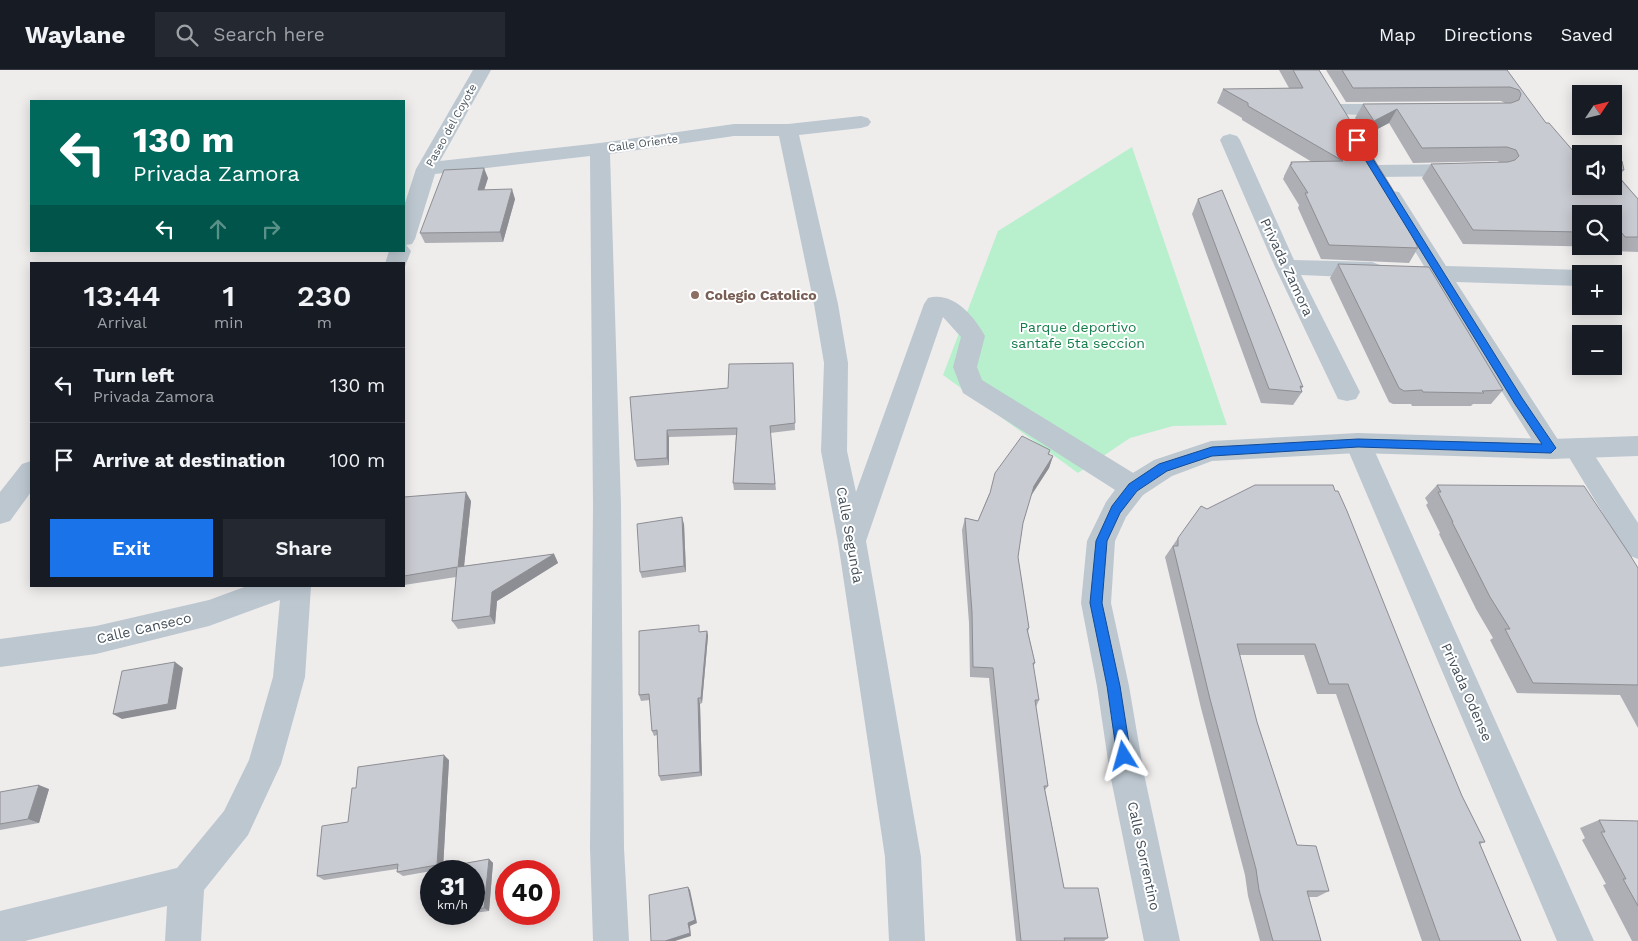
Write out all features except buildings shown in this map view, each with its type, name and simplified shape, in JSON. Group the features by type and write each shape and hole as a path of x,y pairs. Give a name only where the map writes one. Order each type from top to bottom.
{"street":[{"name":"Paseo del Coyote","path":"405,236 426,169 482,70"},
{"path":"1353,133 1334,102 1415,110"},
{"name":"Calle Oriente","path":"426,169 600,149 734,130 788,130 861,122"},
{"name":"Calle Segunda","path":"788,130 826,304 836,363 834,451 852,542 903,857 907,941"},
{"name":"Privada Zamora","path":"1230,140 1286,266 1347,392"},
{"path":"600,149 607,516 607,848 611,941"},
{"path":"1488,169 1371,163 1518,401 1564,449 1638,547"},
{"path":"1286,266 1440,274 1572,278"},
{"path":"852,542 936,304 950,309 973,336 965,367 972,386 1133,488"},
{"name":"Calle Sorrentino","path":"1162,941 1127,774 1113,686 1096,603 1101,541 1116,510 1133,488 1163,468 1212,451 1358,443 1564,449 1638,446"},
{"name":"Privada Odense","path":"1358,443 1576,941"},
{"path":"0,513 30,473"},
{"name":"Calle Canseco","path":"0,653 96,640 209,613 281,587"},
{"path":"183,941 188,883 236,822 264,764 289,677 296,587"},
{"path":"0,929 188,883"}],"green space":[{"name":"Parque deportivo santafe 5ta seccion","path":"1132,147 1227,425 1173,426 1130,438 1078,473 943,375 998,231"}],"place":[{"name":"Colegio Catolico","path":"695,295"}],"route":[{"path":"1124,756 1113,686 1096,603 1101,541 1116,510 1133,488 1163,468 1212,451 1358,443 1551,448 1518,401 1357,140"}]}
